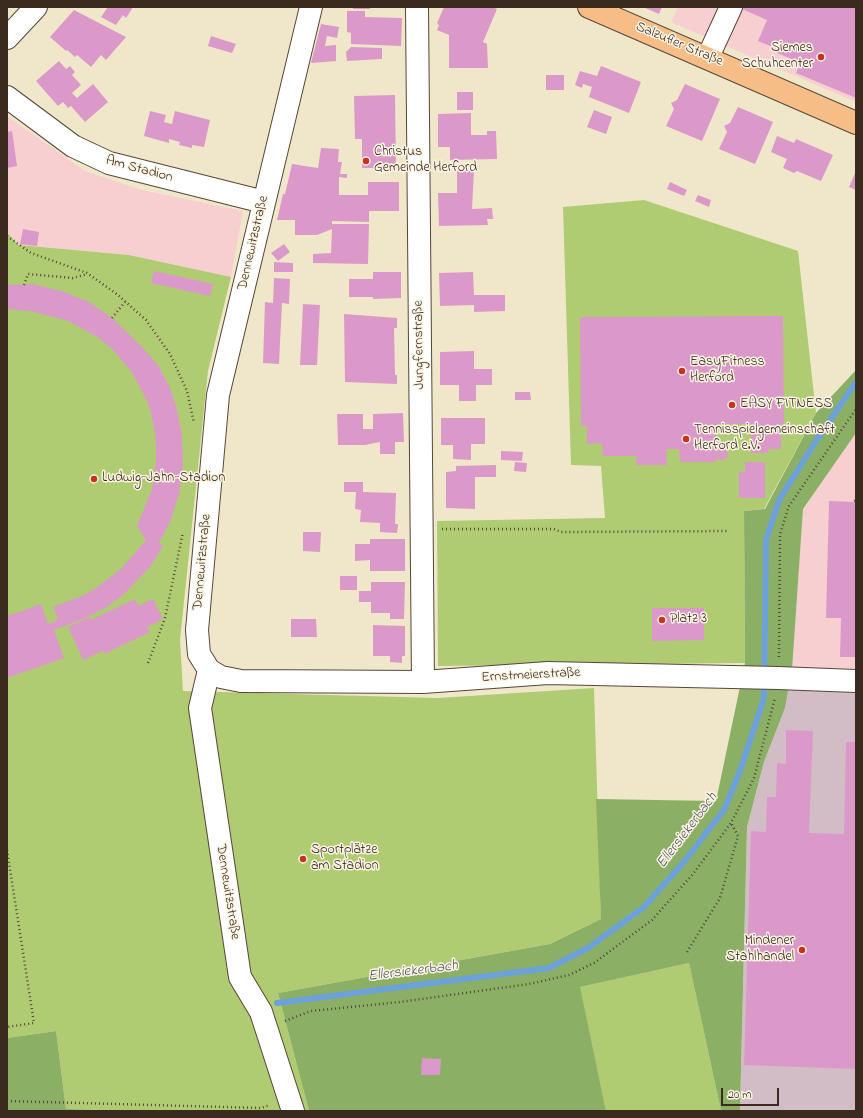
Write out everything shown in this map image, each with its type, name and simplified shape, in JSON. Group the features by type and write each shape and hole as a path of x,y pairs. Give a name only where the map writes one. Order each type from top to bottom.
{"main road":[{"name":"Salzufler Straße","path":"589,7 856,122"}],"street":[{"path":"7,38 36,7"},
{"name":"Dennewitzstraße","path":"291,1105 261,1012 240,977 200,708 209,670 199,654 197,630 217,407 311,7"},
{"name":"Jungfernstraße","path":"417,7 423,682"},
{"path":"708,57 731,7"},
{"name":"Am Stadion","path":"7,96 72,146 109,163 264,202"},
{"name":"Ernstmeierstraße","path":"209,670 221,677 241,681 423,682 548,672 856,681"}],"path":[{"path":"7,236 31,253 87,273 146,320 170,354 187,391 195,427"},
{"path":"24,285 28,274 73,278 87,273"},
{"path":"112,318 125,302"},
{"path":"266,1029 311,1011 400,1002 498,989 568,975 594,963 652,920 692,874 731,823 754,778 776,694 775,678 780,534 789,506 856,409"},
{"path":"421,526 453,530 554,529 561,532 729,531"},
{"path":"148,663 165,618 184,530"},
{"path":"687,952 720,898 738,836 731,823"},
{"path":"7,850 34,1023 7,1027"},
{"path":"7,1101 261,1108 291,1105"}],"shaded area":[{"name":"Siemes Schuhcenter","path":"678,7 856,7 856,102 671,22"},
{"path":"7,116 85,171 142,190 243,211 231,277 129,255 19,245 7,233"},
{"path":"856,433 856,671 792,670 803,509"},
{"name":"Mindener Stahlhandel","path":"792,670 856,671 856,1111 740,1111 747,827 764,762 785,708"}],"green space":[{"name":"Tennisspielgemeinschaft Herford e.V.","path":"644,200 798,251 816,413 764,509 744,511 745,663 438,666 437,521 605,518 601,466 571,465 563,207"},
{"name":"Sportplätze am Stadion","path":"7,233 19,245 129,255 231,277 208,371 180,640 183,691 438,698 594,688 601,919 550,944 278,993 309,1111 156,1111 66,1109 56,1031 7,1038"},
{"path":"856,370 856,433 803,509 792,670 785,708 764,762 747,827 740,1111 721,1111 689,963 580,987 606,1111 309,1111 278,993 550,944 601,919 596,799 716,801 745,663 744,511 765,509 816,413"},
{"path":"689,963 721,1111 606,1111 579,987"},
{"path":"56,1031 66,1109 156,1111 7,1111 7,1038"}],"building":[{"path":"108,7 133,7 126,18 123,15 116,25 101,17"},
{"path":"353,7 370,7 370,9 353,9"},
{"path":"444,7 492,7 497,9 483,42 487,44 488,68 449,68 449,35 437,30 439,25 437,23"},
{"path":"643,7 662,7 659,14"},
{"name":"Siemes Schuhcenter","path":"743,7 856,7 856,98 796,73 800,63 773,51 775,48 758,41 767,20 742,9"},
{"path":"74,10 126,37 106,60 101,55 91,67 77,55 75,57 67,50 66,51 50,37"},
{"path":"347,11 365,11 365,17 402,18 401,46 351,44 351,33 347,32"},
{"path":"321,24 339,27 337,38 327,36 325,46 336,45 336,61 311,63"},
{"path":"211,36 236,44 232,53 208,46"},
{"path":"351,47 382,48 382,59 347,61 346,52"},
{"path":"59,61 66,69 70,66 75,72 72,75 81,85 72,93 77,98 93,84 108,102 85,122 71,106 68,108 63,102 58,106 36,81"},
{"path":"601,66 641,82 629,113 589,97 592,87 583,84 582,88 575,85 580,71 597,76"},
{"path":"546,75 564,75 564,90 546,90"},
{"path":"685,84 720,99 702,141 666,126 674,109 671,103 677,100"},
{"path":"457,92 473,92 473,110 457,110"},
{"path":"395,95 396,168 362,168 362,139 355,139 354,96"},
{"path":"738,107 773,122 755,164 719,149 727,132 724,126 730,123"},
{"path":"594,110 612,117 606,134 587,127"},
{"path":"150,111 166,115 164,122 172,124 175,111 210,120 204,147 192,145 192,148 179,145 180,142 169,139 169,143 144,136"},
{"path":"471,113 471,135 487,135 487,131 496,131 497,159 450,160 450,147 438,147 438,114"},
{"path":"12,131 17,166 7,168 7,132"},
{"path":"777,136 794,143 796,139 833,155 821,181 797,171 794,173 783,168 787,159 771,152"},
{"path":"321,148 339,149 338,162 342,162 340,174 347,174 347,178 339,177 339,195 368,195 368,182 399,182 399,211 369,211 369,222 332,221 332,224 369,224 368,264 313,263 313,254 331,253 332,229 317,235 295,235 295,220 277,220 292,164 318,168"},
{"path":"457,170 474,170 472,209 492,208 493,219 487,219 488,225 439,226 438,193 457,193"},
{"path":"856,171 856,190 849,187"},
{"path":"670,182 687,190 684,196 667,189"},
{"path":"698,195 711,200 709,207 695,201"},
{"path":"23,229 39,232 37,246 20,244"},
{"path":"284,244 290,252 278,261 271,253"},
{"path":"274,262 293,263 293,272 274,272"},
{"path":"154,271 213,284 210,296 151,283"},
{"path":"373,272 401,272 401,298 373,299 373,297 349,297 349,279 373,279"},
{"path":"473,272 474,295 505,295 505,311 474,312 474,305 440,306 439,273"},
{"path":"274,278 290,279 289,304 282,303 279,364 263,363 265,302 273,303"},
{"name":"Ludwig-Jahn-Stadion","path":"32,284 62,291 89,302 112,318 158,365 170,388 177,409 182,436 183,464 179,494 170,522 159,543 163,546 150,567 123,595 107,607 85,618 54,630 64,658 7,678 7,616 41,604 48,624 58,620 53,607 82,596 96,588 122,568 146,540 137,526 152,489 156,463 156,442 148,403 132,372 113,350 99,338 68,321 30,311 7,309 7,285"},
{"path":"303,304 320,305 317,365 300,365"},
{"path":"344,314 397,318 397,328 394,328 395,375 397,375 397,384 345,382"},
{"name":"EasyFitness Herford","path":"783,316 784,424 781,424 781,449 768,449 768,453 751,453 751,424 716,424 716,443 720,440 729,456 721,461 716,459 716,462 680,462 679,449 666,449 667,465 636,465 637,456 603,456 602,443 587,444 587,426 581,426 580,317"},
{"path":"474,351 474,369 492,369 492,385 476,385 476,401 459,401 459,385 440,385 440,352"},
{"path":"515,392 530,392 531,400 515,400"},
{"path":"403,413 404,442 395,442 395,454 380,454 380,442 365,445 338,445 337,414 363,414 363,429 373,429 373,414"},
{"path":"441,418 485,418 485,444 471,444 471,460 453,459 453,445 441,445"},
{"path":"501,451 523,452 522,461 501,460"},
{"path":"515,462 527,463 526,472 514,471"},
{"path":"745,462 765,462 765,498 739,498 739,472 745,472"},
{"path":"496,465 496,477 475,477 475,509 446,508 446,472 456,471 456,466"},
{"path":"344,482 363,482 363,492 396,493 395,524 398,524 397,533 380,532 380,523 360,522 361,510 355,509 356,492 344,492"},
{"path":"829,501 856,502 856,657 840,657 841,618 826,618"},
{"path":"303,532 321,532 320,552 303,551"},
{"path":"370,539 405,539 405,571 370,571 370,560 355,561 355,544 370,544"},
{"path":"340,576 357,576 357,590 340,590"},
{"path":"371,582 405,582 404,619 390,619 390,613 371,613 371,602 359,602 359,591 371,591"},
{"path":"135,599 138,606 153,599 163,619 147,627 150,632 104,654 103,651 83,660 68,627 89,617 90,620"},
{"path":"652,608 704,608 704,640 652,641"},
{"path":"291,619 316,619 317,637 291,637"},
{"path":"373,625 405,626 405,656 402,656 402,663 390,662 390,656 373,656"},
{"name":"Mindener Stahlhandel","path":"786,730 813,731 809,833 844,834 846,742 856,742 856,1069 744,1065 751,831 766,832 767,797 776,797 777,763 786,764"},
{"path":"422,1058 441,1059 440,1075 421,1075"}],"waterway":[{"name":"Ellersiekerbach","path":"277,1003 549,968 588,948 643,908 683,863 724,810 740,771 764,698 766,540 779,500 816,441 856,382"}],"place":[{"name":"Siemes Schuhcenter","path":"821,57"},
{"name":"Christus Gemeinde Herford","path":"366,161"},
{"name":"EasyFitness Herford","path":"682,371"},
{"name":"EASY FITNESS","path":"732,405"},
{"name":"Tennisspielgemeinschaft Herford e.V.","path":"686,439"},
{"name":"Ludwig-Jahn-Stadion","path":"94,479"},
{"name":"Platz 3","path":"662,620"},
{"name":"Sportplätze am Stadion","path":"303,859"},
{"name":"Mindener Stahlhandel","path":"802,950"}]}
